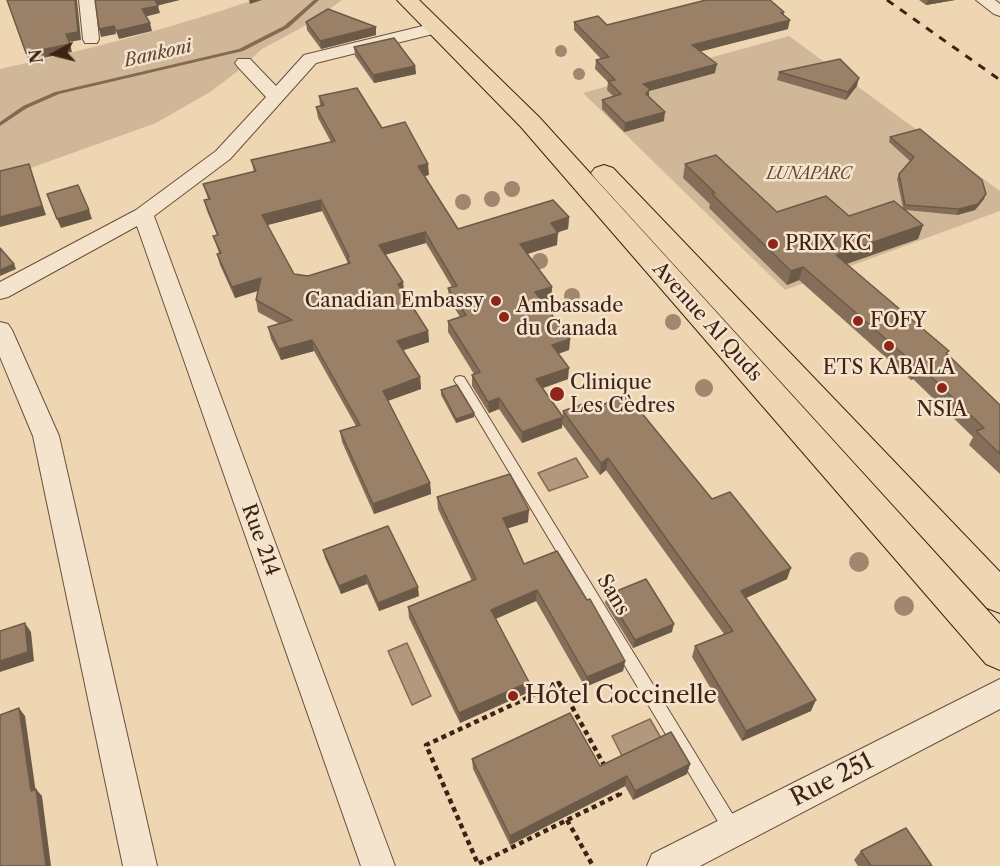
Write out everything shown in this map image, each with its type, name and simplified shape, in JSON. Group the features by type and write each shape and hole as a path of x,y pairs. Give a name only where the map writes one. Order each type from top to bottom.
{"main road":[{"name":"Avenue Al Quds","path":"406,0 433,14 544,108 1000,597"},
{"name":"Avenue Al Quds","path":"433,14 1000,652"}],"street":[{"path":"87,0 91,39"},
{"path":"984,0 1000,11"},
{"path":"0,292 143,214 223,155 310,59 433,14"},
{"path":"244,63 276,97"},
{"name":"Rue 214","path":"143,214 378,866"},
{"path":"0,330 46,436 140,866"},
{"name":"Rue 251","path":"664,866 1000,693"}],"lane":[{"name":"Sans","path":"460,380 733,830"}],"path":[{"path":"559,683 620,794 567,819 478,864 426,745 559,683"},
{"path":"567,819 593,866"}],"green space":[{"path":"253,0 342,0 312,22 262,49 210,92 156,123 0,179 0,69 128,38"},
{"name":"LUNAPARC","path":"789,36 1000,191 1000,211 785,290 583,93"}],"shaded area":[{"path":"576,458 588,477 549,491 538,473"},
{"path":"407,643 431,696 412,705 388,651"},
{"path":"650,719 661,738 622,756 612,736"}],"building":[{"path":"7,0 75,0 78,32 66,34 70,44 26,53"},
{"path":"95,0 155,0 158,6 142,9 150,23 116,31 114,26 99,29"},
{"path":"706,0 770,0 790,20 692,45 717,64 643,84 650,89 646,94 665,112 625,123 602,100 621,94 608,81 615,80 596,60 609,57 574,22 598,16 607,25"},
{"path":"328,9 376,27 320,41 306,22"},
{"path":"394,38 415,66 373,75 354,47"},
{"path":"840,59 859,78 848,92 779,72"},
{"path":"357,88 382,128 405,122 428,164 418,166 458,229 553,200 569,217 551,223 558,233 520,244 552,287 535,292 570,339 552,345 569,368 536,379 563,417 522,432 499,398 488,402 472,375 480,372 448,321 466,315 448,288 457,286 425,232 379,245 403,282 398,284 428,331 397,341 420,377 383,391 430,483 373,504 340,431 360,425 312,340 279,349 268,327 292,320 256,300 261,278 232,287 217,254 221,253 213,236 218,235 204,200 210,199 203,184 256,171 251,160 335,141 316,107 324,105 319,96","holes":["321,200 349,257 347,258 350,263 308,276 294,274 262,215"]},
{"path":"920,129 982,180 986,194 978,204 959,209 905,205 899,174 914,157 890,137"},
{"path":"716,155 777,212 826,196 849,216 894,201 923,225 836,255 949,351 946,353 1000,405 1000,454 976,431 984,428 919,365 917,366 803,267 791,271 712,194 715,193 685,164"},
{"path":"29,164 42,206 0,217 0,171"},
{"path":"78,185 89,210 57,219 47,194"},
{"path":"0,248 14,264 0,270"},
{"path":"457,385 474,413 456,419 441,390"},
{"path":"627,395 712,499 730,492 791,568 741,591 816,700 746,731 695,646 733,631 608,458 601,463 563,411 589,402 594,408"},
{"path":"510,474 529,510 503,518 524,564 557,551 587,600 590,599 625,661 587,677 537,590 491,610 529,682 459,713 408,607 476,579 437,497"},
{"path":"388,526 418,587 378,603 366,575 339,586 323,550"},
{"path":"646,579 674,624 635,640 607,595"},
{"path":"25,623 28,652 0,661 0,631"},
{"path":"19,708 31,791 36,789 46,866 0,866 0,715"},
{"path":"570,713 600,766 671,732 690,764 635,791 627,776 510,836 472,759"},
{"path":"906,828 932,866 871,866 861,851"}],"waterway":[{"name":"Bankoni","path":"0,124 25,107 57,93 241,50 286,27 317,0"}],"railway":[{"path":"887,0 1000,80"}],"place":[{"name":"PRIX KC","path":"773,244"},
{"name":"Canadian Embassy","path":"496,301"},
{"name":"Ambassade du Canada","path":"504,317"},
{"name":"FOFY","path":"858,321"},
{"name":"ETS KABALA","path":"889,346"},
{"name":"NSIA","path":"942,388"},
{"name":"Clinique Les Cèdres","path":"557,394"},
{"name":"Hôtel Coccinelle","path":"513,696"}]}
